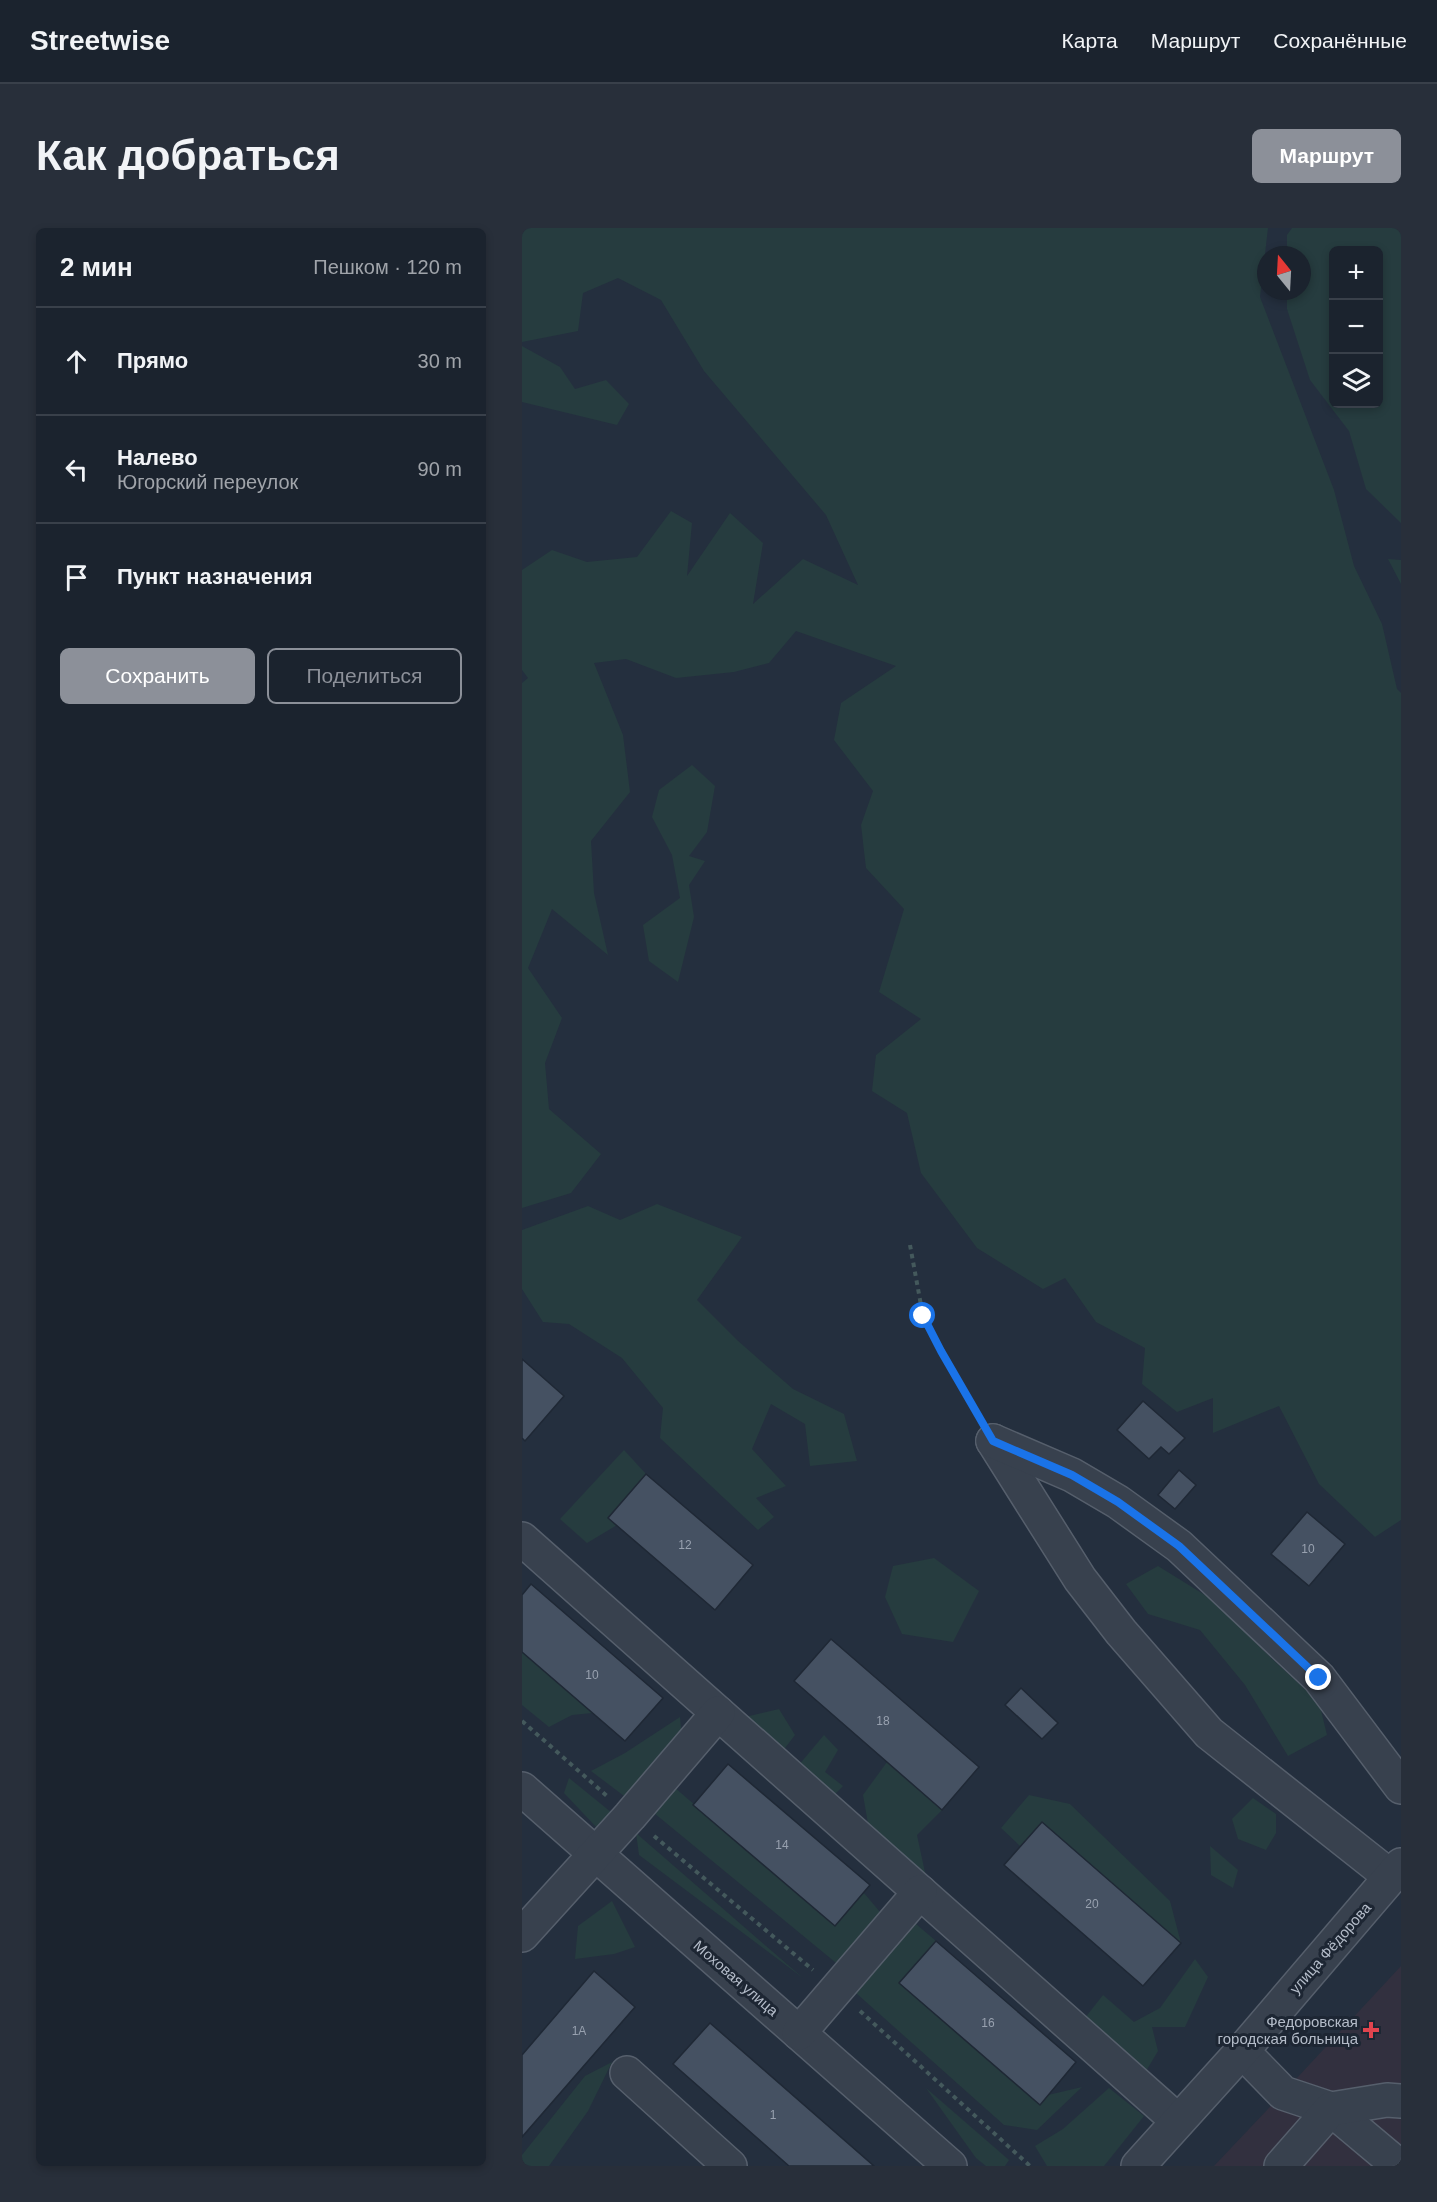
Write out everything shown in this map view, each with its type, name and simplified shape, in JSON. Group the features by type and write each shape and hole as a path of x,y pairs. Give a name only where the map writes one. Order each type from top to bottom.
{"street":[{"path":"993,1441 1072,1475 1118,1502 1179,1546 1319,1678 1401,1787"},
{"path":"993,1441 1080,1579 1121,1632 1209,1732 1396,1871"},
{"path":"522,1539 1178,2121"},
{"path":"522,1935 630,1816 718,1713"},
{"name":"Моховая улица","path":"522,1789 950,2166"},
{"name":"улица Фёдорова","path":"1138,2166 1242,2051 1396,1871"},
{"path":"799,2033 920,1892"},
{"path":"1242,2051 1283,2093 1331,2109 1399,2166"},
{"path":"627,2073 730,2166"},
{"path":"1281,2166 1331,2109 1387,2100 1401,2101"}],"path":[{"path":"910,1245 923,1316 993,1441"},
{"path":"522,1721 630,1816 836,1989 1030,2166"}],"shaded area":[{"name":"Федоровская городская больница","path":"1401,1966 1401,2166 1214,2166 1283,2093"}],"green space":[{"path":"522,228 1268,228 1266,246 1257,246 1257,300 1261,300 1334,490 1354,566 1382,624 1397,689 1401,693 1401,1520 1375,1537 1319,1484 1279,1406 1213,1433 1213,1398 1177,1412 1142,1384 1145,1348 1096,1322 1065,1278 1043,1289 977,1248 921,1173 907,1113 872,1091 876,1055 921,1019 879,992 904,909 866,868 861,825 873,791 834,740 841,703 896,666 796,631 769,663 734,672 676,678 626,659 594,663 623,735 630,792 591,841 594,893 608,955 552,909 528,968 562,1018 545,1063 549,1109 601,1154 571,1193 522,1208 522,683 528,678 522,670 522,570 552,550 587,562 637,557 671,511 692,523 687,576 730,513 763,543 753,604 803,559 858,585 826,515 704,371 661,300 618,278 583,293 578,331 522,342"},
{"path":"1292,228 1401,228 1401,523 1366,489 1349,431 1331,408 1383,408 1383,246 1329,246 1329,405 1310,380 1287,309 1287,300 1311,300 1311,246 1287,246 1287,235"},
{"path":"522,346 560,367 575,389 606,380 629,404 617,425 522,402"},
{"path":"1388,559 1401,560 1401,584"},
{"path":"692,765 715,786 707,832 689,856 705,861 689,885 694,917 678,982 649,961 643,925 680,898 672,855 652,817 659,790"},
{"path":"657,1204 742,1237 697,1300 737,1340 793,1389 844,1414 857,1461 810,1466 805,1424 771,1404 752,1449 786,1486 756,1498 774,1517 758,1530 660,1438 663,1408 622,1358 569,1324 543,1322 522,1289 522,1230 588,1206 620,1220"},
{"path":"624,1450 646,1474 608,1517 617,1525 587,1543 560,1519"},
{"path":"934,1558 979,1591 953,1642 902,1634 885,1597 893,1566"},
{"path":"1158,1566 1213,1600 1319,1702 1327,1735 1288,1756 1245,1685 1200,1630 1148,1614 1126,1584"},
{"path":"522,1652 592,1713 572,1715 549,1727 522,1705"},
{"path":"779,1709 795,1735 782,1752 741,1718"},
{"path":"680,1717 682,1738 628,1799 591,1771 625,1753"},
{"path":"824,1735 838,1750 825,1772 843,1786 833,1796 798,1766"},
{"path":"887,1762 942,1810 917,1835 926,1877 870,1835 863,1795"},
{"path":"569,1778 617,1817 599,1830 564,1793"},
{"path":"674,1787 831,1922 864,1893 885,1918 841,1967 654,1813"},
{"path":"1029,1795 1070,1804 1170,1901 1181,1943 1042,1822 1020,1846 1001,1828"},
{"path":"1253,1798 1276,1814 1276,1833 1266,1850 1238,1839 1232,1819"},
{"path":"636,1833 803,1978 639,1855"},
{"path":"1210,1846 1238,1870 1233,1888 1211,1875"},
{"path":"612,1901 635,1947 614,1954 575,1959 578,1926"},
{"path":"916,1924 936,1941 900,1984 1039,2104 1048,2095 1082,2087 1037,2130 1004,2125 856,1993"},
{"path":"1195,1959 1208,1977 1185,2027 1152,2027 1158,2051 1146,2071 1081,2023 1103,1995 1134,2022 1160,2008"},
{"path":"612,2062 588,2111 549,2166 522,2166 522,2155 585,2076"},
{"path":"926,2088 1009,2160 1005,2166 986,2166 976,2158"},
{"path":"1109,2088 1144,2116 1104,2166 1047,2166 1035,2146 1063,2129"}],"building":[{"path":"522,1359 564,1396 525,1441 522,1438"},
{"path":"1143,1401 1185,1438 1169,1454 1161,1447 1149,1459 1117,1430"},
{"path":"1179,1470 1196,1485 1175,1509 1158,1495"},
{"path":"646,1474 753,1565 715,1610 608,1518"},
{"path":"1307,1512 1345,1544 1309,1586 1271,1554"},
{"path":"531,1584 663,1698 625,1741 522,1652 522,1595"},
{"path":"831,1639 979,1767 942,1810 794,1681"},
{"path":"1021,1688 1058,1723 1042,1739 1005,1705"},
{"path":"728,1764 870,1885 835,1926 693,1805"},
{"path":"1042,1822 1181,1943 1143,1986 1004,1865"},
{"path":"936,1941 1076,2062 1040,2105 899,1983"},
{"path":"594,1971 635,2007 522,2137 522,2055"},
{"path":"710,2023 874,2166 789,2166 673,2064"}],"place":[{"name":"Федоровская городская больница","path":"1371,2030"}],"route":[{"path":"923,1316 993,1441 1072,1475 1118,1502 1179,1546 1319,1678"}]}
